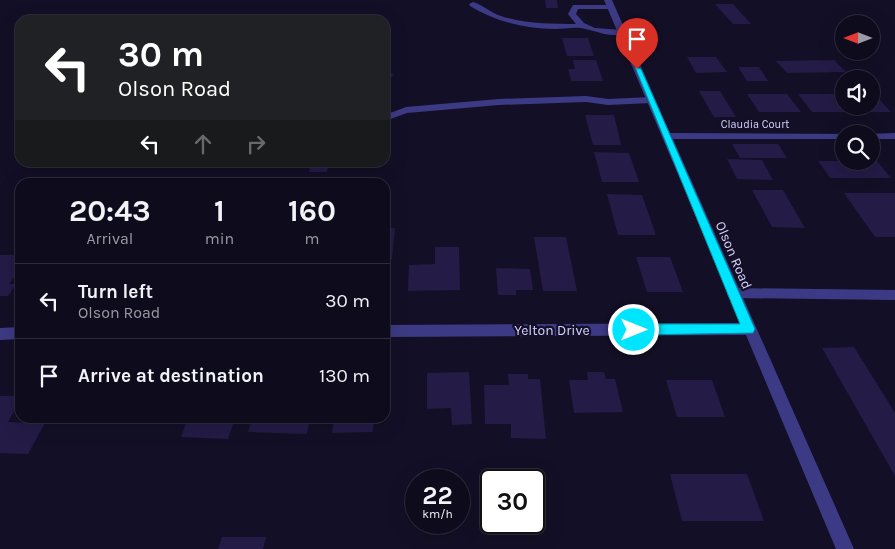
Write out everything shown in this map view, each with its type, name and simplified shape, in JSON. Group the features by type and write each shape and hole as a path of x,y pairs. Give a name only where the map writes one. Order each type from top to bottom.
{"street":[{"path":"609,3 576,7 572,14 578,24 583,26 601,32 622,32"},
{"name":"Olson Road","path":"609,3 845,549"},
{"path":"473,4 492,17 526,24 583,26"},
{"path":"390,116 406,110 499,102 586,99 608,102 651,100"},
{"name":"Claudia Court","path":"666,136 835,136"},
{"path":"880,136 895,136"},
{"path":"733,293 895,295"},
{"name":"Yelton Drive","path":"390,331 749,329"},
{"path":"0,334 15,333"}],"building":[{"path":"545,0 557,0 558,8 546,8"},
{"path":"715,4 733,4 751,24 733,24"},
{"path":"562,38 588,38 594,56 567,56"},
{"path":"687,57 716,57 727,72 696,73"},
{"path":"573,60 596,60 603,81 571,81 568,69 575,69"},
{"path":"834,60 844,70 835,70 835,72 787,73 776,61"},
{"path":"738,67 759,67 768,81 747,81"},
{"path":"699,91 720,91 736,117 714,117"},
{"path":"747,94 787,94 801,112 759,112"},
{"path":"798,94 835,94 835,112 812,112"},
{"path":"880,100 891,112 880,112"},
{"path":"585,115 614,115 621,145 593,145"},
{"path":"732,144 778,144 787,158 740,158"},
{"path":"594,152 629,153 639,182 602,182"},
{"path":"727,159 762,160 773,180 737,179"},
{"path":"818,161 835,161 835,170 880,170 880,165 891,178 830,178"},
{"path":"310,167 328,167 327,172 309,172"},
{"path":"752,190 783,190 805,228 772,227"},
{"path":"844,193 895,193 895,237 875,237"},
{"path":"607,194 642,195 656,235 618,235"},
{"path":"390,228 395,228 392,259 390,259"},
{"path":"534,237 566,237 577,291 543,291"},
{"path":"435,247 459,247 460,290 408,291 409,265 435,264"},
{"path":"0,255 15,255 15,276 9,284 15,286 8,296 0,296"},
{"path":"636,257 670,257 683,292 647,292"},
{"path":"496,268 530,269 533,290 516,290 516,295 498,295"},
{"path":"854,347 895,413 895,476 822,348"},
{"path":"469,372 472,424 452,425 451,408 427,409 427,373"},
{"path":"587,372 604,372 606,379 615,379 623,412 574,413 569,380 588,380"},
{"path":"508,374 528,374 528,379 540,379 546,439 511,438 511,424 485,424 484,385 509,385"},
{"path":"666,380 712,380 725,417 677,417"},
{"path":"0,396 15,396 15,410 8,422 45,423 28,454 0,453"},
{"path":"186,423 233,423 228,439 181,437"},
{"path":"251,423 309,423 307,434 248,432"},
{"path":"333,423 374,423 373,432 332,433"},
{"path":"670,474 747,474 764,521 682,521"},
{"path":"222,537 266,537 263,549 218,549"}],"route":[{"path":"634,330 749,329 637,69"}]}
